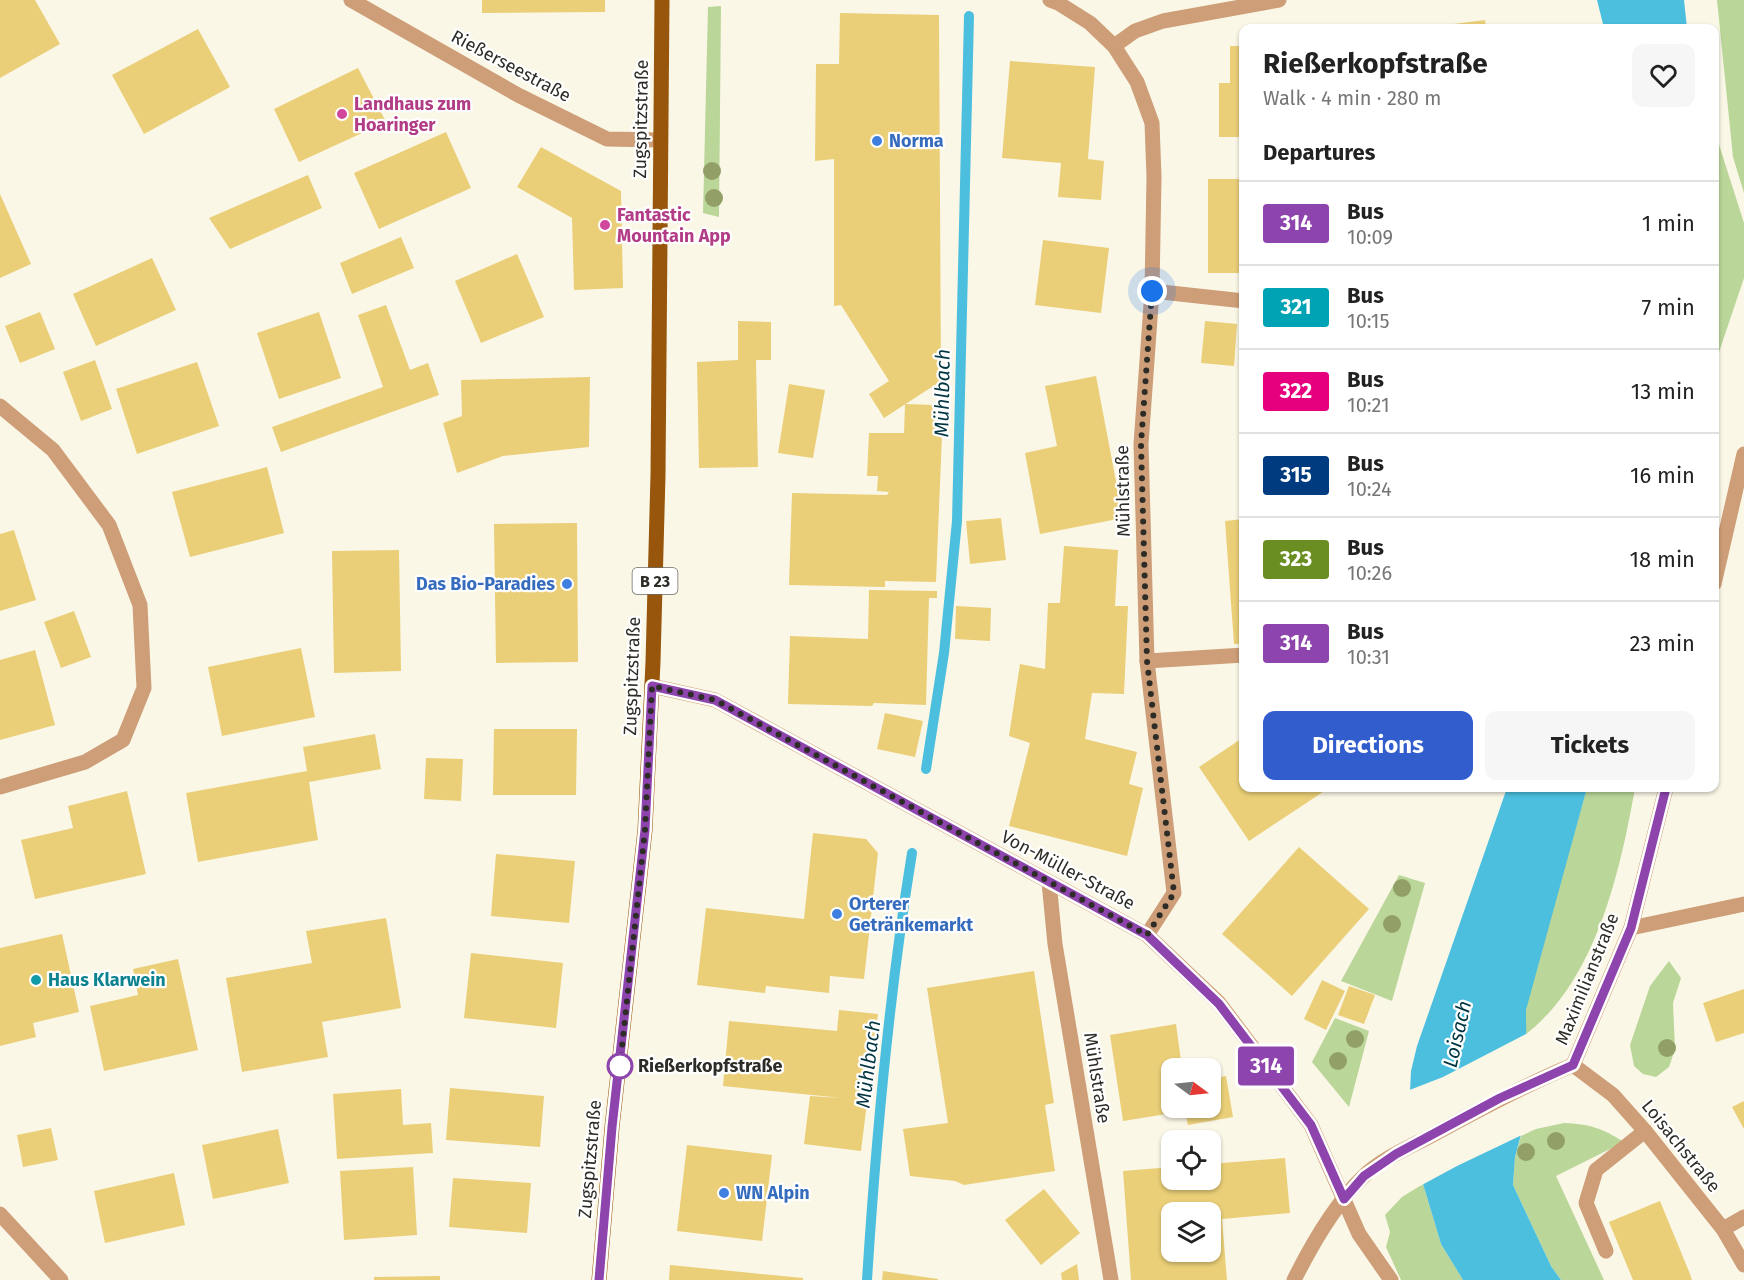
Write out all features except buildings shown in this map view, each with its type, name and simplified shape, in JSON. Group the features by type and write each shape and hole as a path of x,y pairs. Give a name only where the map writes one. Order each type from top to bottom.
{"main road":[{"name":"Zugspitzstraße","path":"599,1280 612,1127 645,830 658,476 662,0"}],"street":[{"name":"Rießerseestraße","path":"351,0 518,95 607,138 660,140"},
{"name":"Mühlstraße","path":"1050,0 1090,23 1114,46 1137,82 1152,123 1154,177 1152,291 1141,444 1147,661 1174,893 1147,935"},
{"path":"1114,46 1135,31 1163,21 1279,0"},
{"path":"1152,291 1239,300"},
{"path":"0,406 53,450 109,525 140,605 144,688 123,740 85,762 0,786"},
{"path":"1719,562 1744,454"},
{"path":"1147,661 1239,655"},
{"name":"Von-Müller-Straße","path":"652,686 715,700 1147,935 1219,1004 1311,1125 1359,1234 1391,1280"},
{"name":"Maximilianstraße","path":"1344,1199 1364,1176 1396,1154 1500,1098 1573,1065 1631,928 1665,792"},
{"name":"Mühlstraße","path":"1048,882 1055,944 1111,1280"},
{"path":"1631,928 1744,904"},
{"name":"Loisachstraße","path":"1573,1065 1612,1095 1646,1131 1723,1229 1744,1265"},
{"path":"1606,1251 1586,1203 1596,1170 1646,1131"},
{"path":"1294,1280 1307,1255 1344,1199"},
{"path":"0,1214 61,1280"},
{"path":"1723,1229 1744,1217"}],"green space":[{"path":"1717,0 1744,0 1744,193 1733,157"},
{"path":"721,6 719,217 703,213 708,7"},
{"path":"1719,145 1744,223 1744,278 1719,352"},
{"path":"1586,792 1634,792 1612,889 1587,955 1570,985 1549,1012 1525,1035 1526,1010 1531,984"},
{"path":"1399,875 1425,883 1392,1001 1341,981"},
{"path":"1669,961 1681,978 1673,1003 1675,1049 1669,1067 1656,1077 1643,1074 1634,1066 1630,1045 1650,986"},
{"path":"1335,1018 1369,1031 1349,1107 1312,1062"},
{"path":"1564,1123 1595,1128 1624,1142 1556,1176 1604,1280 1561,1280 1551,1266 1513,1185 1515,1157 1521,1136 1536,1129"},
{"path":"1423,1184 1441,1244 1463,1280 1401,1280 1386,1247 1390,1232 1385,1215 1402,1197"}],"water":[{"path":"1597,0 1684,0 1687,24 1603,24"},
{"name":"Loisach","path":"1506,792 1586,792 1526,1010 1527,1112 1515,1157 1513,1185 1551,1266 1561,1280 1463,1280 1441,1244 1423,1184 1410,1091 1411,1071 1417,1046"}],"pier":[{"path":"1528,1033 1530,1113 1524,1134 1420,1186 1407,1091 1443,1077"}],"waterway":[{"name":"Mühlbach","path":"926,769 944,653 957,521 969,16"},
{"name":"Mühlbach","path":"867,1280 884,1066 912,853"}],"bus line":[{"name":"314","path":"599,1280 612,1127 645,830 652,686 715,700 1147,935 1219,1004 1311,1125 1344,1199 1364,1176 1396,1154 1500,1098 1573,1065 1631,928 1665,792"}],"place":[{"name":"Landhaus zum Hoaringer","path":"342,114"},
{"name":"Norma","path":"877,141"},
{"name":"Fantastic Mountain App","path":"605,225"},
{"name":"Das Bio-Paradies","path":"567,584"},
{"name":"Orterer Getränkemarkt","path":"837,914"},
{"name":"Haus Klarwein","path":"36,980"},
{"name":"Rießerkopfstraße","path":"620,1066"},
{"name":"WN Alpin","path":"724,1193"}],"route":[{"path":"620,1066 645,830 652,686 715,700 1147,935 1174,893 1147,661 1141,444 1152,291"}]}
